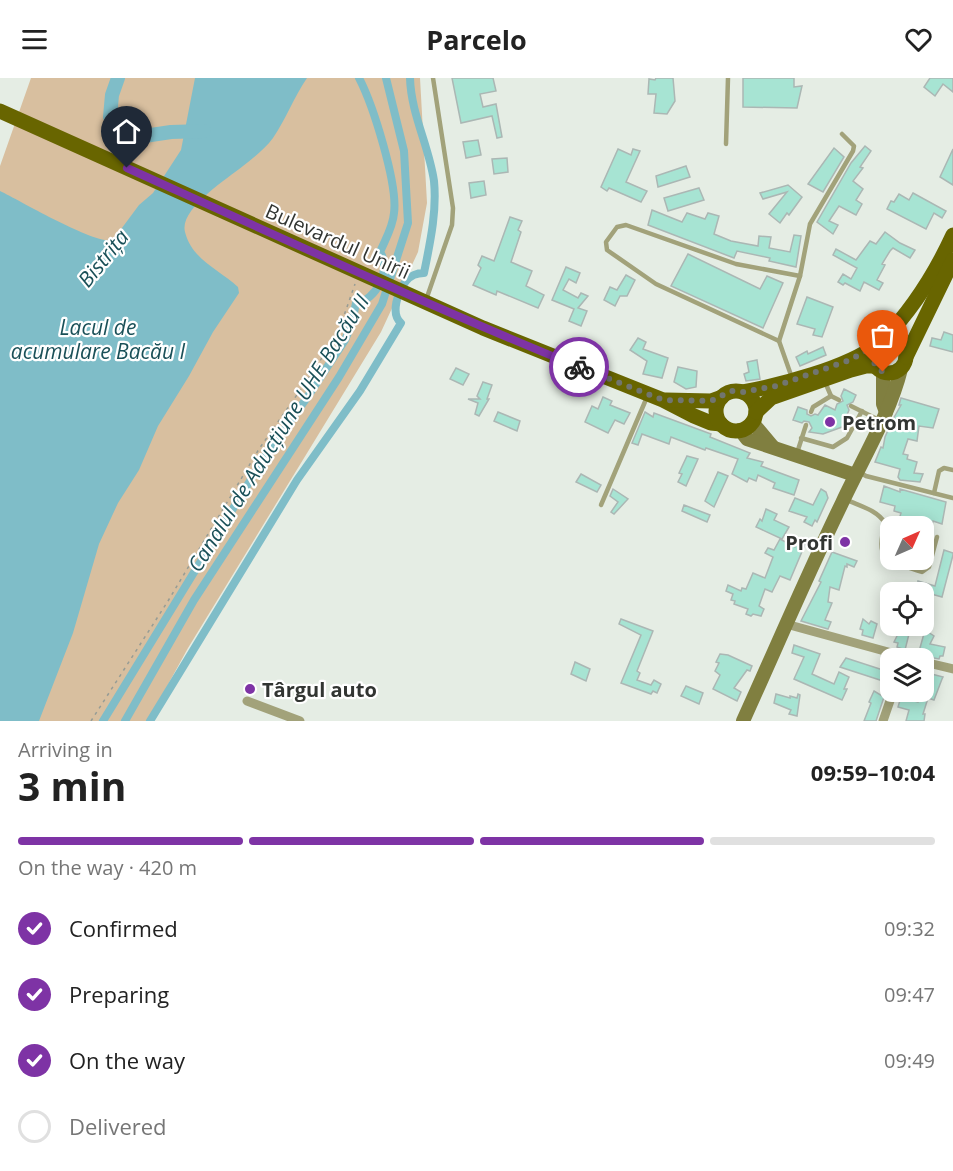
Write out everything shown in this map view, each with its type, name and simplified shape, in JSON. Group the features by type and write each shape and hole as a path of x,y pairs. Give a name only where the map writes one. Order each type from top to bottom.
{"main road":[{"name":"Bulevardul Unirii","path":"0,111 483,328 656,397 711,423 721,424"},
{"path":"883,416 879,369 872,355 879,343 904,316 942,283 953,235"},
{"path":"743,721 856,473 890,405 904,363 953,260"},
{"path":"887,339 899,342 903,346 904,363 892,373 866,366 771,398 749,421 726,428 718,418 716,407 722,397 731,391 743,392 776,386 850,360 887,339"},
{"path":"743,392 753,400 747,439 856,473"},
{"name":"Bulevardul Unirii","path":"656,397 711,401 722,397"}],"street":[{"path":"786,624 880,650"},
{"path":"934,664 953,669"},
{"path":"247,701 300,721"},
{"path":"883,721 890,702"}],"lane":[{"path":"425,302 452,225 450,184 434,78"},
{"path":"726,144 728,78"},
{"path":"793,380 779,341 800,276 810,224 853,151 854,146 842,134"},
{"path":"779,341 656,284 607,250 606,242 616,227 626,225 736,264 800,276"},
{"path":"825,380 831,396 839,400"},
{"path":"811,412 813,407 831,396"},
{"path":"601,505 656,397"},
{"path":"851,406 883,416"},
{"path":"801,438 833,447 847,438 862,411"},
{"path":"797,455 806,425"},
{"path":"934,493 939,471 944,468 953,470"},
{"path":"856,473 953,498"},
{"path":"844,499 882,517 885,523 880,546 884,556 890,561 922,572 926,570 929,567 937,537"}],"path":[{"path":"91,721 168,601 259,449 315,369 339,330 350,294 360,274"}],"shaded area":[{"path":"31,78 420,78 427,203 418,252 381,332 188,648 148,721 0,721 0,166"}],"water":[{"name":"Lacul de acumulare Bacău I","path":"195,78 307,78 270,142 255,157 206,195 189,214 185,223 185,232 194,250 207,264 238,287 239,293 213,332 158,426 139,470 118,503 99,544 73,633 39,721 0,721 0,191 91,236 113,240 139,205 153,193 181,150"}],"building":[{"path":"452,78 493,78 496,91 480,94 483,107 496,104 502,137 497,138 492,116 461,123"},
{"path":"656,78 673,78 675,101 667,114 654,113 656,94 648,94 649,79 655,80"},
{"path":"743,78 794,78 794,87 802,86 797,108 743,107"},
{"path":"930,78 953,78 953,92 943,84 935,96 924,87"},
{"path":"478,140 481,155 466,158 463,142"},
{"path":"865,146 871,151 860,167 863,168 853,181 863,189 856,200 862,204 856,215 839,206 829,221 838,225 833,234 817,222 851,163"},
{"path":"834,148 844,157 823,192 808,184"},
{"path":"618,149 631,155 633,149 640,151 626,182 647,191 641,202 609,188 607,191 601,187"},
{"path":"953,149 953,185 940,177"},
{"path":"507,158 508,172 494,174 492,159"},
{"path":"686,166 690,177 658,187 656,176"},
{"path":"484,181 486,195 471,198 469,183"},
{"path":"788,185 802,197 780,223 769,214 787,192 763,199 760,193"},
{"path":"699,188 704,200 668,211 664,198"},
{"path":"913,193 946,211 942,218 934,213 926,229 887,209 891,201 894,202 899,194 909,200"},
{"path":"652,210 682,222 687,213 705,219 708,213 719,216 714,234 731,241 758,246 759,236 771,237 769,248 790,252 794,235 801,236 796,267 769,261 770,258 737,251 734,258 648,225"},
{"path":"510,217 522,221 518,230 521,232 511,262 532,271 526,286 544,295 538,308 497,291 496,295 473,285 481,268 478,265 482,256 494,261"},
{"path":"885,232 915,250 910,258 893,248 890,251 882,264 885,265 877,280 883,283 879,290 864,282 860,291 838,282 843,274 851,279 857,268 833,255 836,249 856,260 870,241 876,244"},
{"path":"688,254 760,289 767,276 783,283 763,328 671,286"},
{"path":"566,267 580,273 576,283 569,279 563,290 578,298 581,293 588,296 578,308 587,311 581,326 569,321 574,309 552,300"},
{"path":"626,275 635,280 627,296 620,296 615,306 604,300 610,287 617,290"},
{"path":"807,297 833,307 822,337 813,335 815,329 797,324"},
{"path":"944,332 953,335 953,352 930,346 932,338 941,340"},
{"path":"638,338 646,342 643,349 668,358 662,378 643,374 647,361 630,350"},
{"path":"823,347 826,355 800,366 796,357 807,351 808,354"},
{"path":"757,360 760,379 746,381 744,374 749,372 747,362"},
{"path":"678,367 697,371 696,387 686,389 674,382"},
{"path":"456,368 469,374 463,385 450,379"},
{"path":"483,382 492,385 487,399 489,399 479,416 475,414 478,403 468,399 480,399 477,396"},
{"path":"844,389 856,395 853,402 847,405 849,410 847,415 851,416 842,427 823,434 809,432 812,428 809,422 802,423 793,420 798,407 807,410 807,414 811,416 818,415 825,405 835,410 837,404 843,401 841,396"},
{"path":"603,397 612,401 610,405 630,413 624,424 615,420 608,433 585,422 592,406 598,409"},
{"path":"901,398 939,409 933,428 919,426 917,441 908,439 903,454 908,455 907,459 917,462 914,473 923,474 920,482 900,480 898,477 900,469 875,462 901,405 899,405"},
{"path":"498,412 520,421 517,431 494,421"},
{"path":"645,412 653,417 654,413 711,434 710,437 750,453 747,458 763,462 761,466 799,480 794,495 773,488 775,483 758,475 756,481 749,478 747,482 732,474 738,459 706,448 705,450 671,437 669,444 642,434 638,445 632,443"},
{"path":"687,456 698,459 686,486 678,482 682,474 679,473"},
{"path":"718,472 728,476 714,507 705,501"},
{"path":"581,474 601,485 597,492 576,482"},
{"path":"884,486 900,492 900,489 946,502 942,524 934,521 934,516 900,516 901,513 894,511 895,506 880,502"},
{"path":"613,489 628,499 614,514 611,512 618,502 610,496"},
{"path":"821,489 826,492 828,498 817,522 815,520 812,526 804,522 807,517 789,511 795,498 813,505"},
{"path":"684,505 710,515 707,522 682,511"},
{"path":"766,509 777,514 774,520 789,527 782,539 756,527 760,519 762,521"},
{"path":"798,538 806,542 790,580 780,576 772,592 765,589 759,606 764,609 761,616 746,614 748,609 734,604 735,601 731,600 733,594 726,591 728,585 741,591 742,588 746,589 753,573 765,578 773,557 765,553 768,548 774,550 780,539 795,547"},
{"path":"944,550 953,553 942,597 934,595"},
{"path":"832,552 857,561 854,567 847,564 847,567 845,566 839,590 830,587 828,602 832,603 825,620 831,622 828,629 801,621 821,582 819,581"},
{"path":"621,619 653,631 637,671 640,673 637,680 651,685 654,680 661,684 657,693 653,691 651,694 621,683 641,635 619,624"},
{"path":"863,619 869,624 871,621 877,624 873,638 862,635 863,630 860,629"},
{"path":"897,636 908,636 906,648 897,647 898,643 894,642"},
{"path":"923,636 934,636 930,644 945,647 943,656 939,659 934,658 934,648 920,648"},
{"path":"794,645 820,654 812,674 834,684 839,672 849,677 842,700 794,679 804,657 792,653"},
{"path":"720,654 728,655 752,666 734,688 741,692 737,701 713,689 720,675 715,671"},
{"path":"846,658 880,669 880,680 840,667"},
{"path":"575,662 590,669 586,681 571,674"},
{"path":"934,675 943,677 934,700"},
{"path":"686,686 703,693 699,704 681,696"},
{"path":"874,691 880,695 880,702 882,702 876,721 864,721 871,703 869,702"},
{"path":"776,694 790,698 790,696 797,698 798,694 800,695 797,716 789,714 791,710 774,703"},
{"path":"900,702 927,702 923,714 925,714 924,721 906,721 909,710 898,707"}],"waterway":[{"path":"118,78 112,95 110,117 121,134 131,138 171,132 204,131"},
{"path":"103,721 264,458 345,340 352,323 356,303 370,297 380,283 384,267 380,252 392,223 394,200 383,145 371,106 359,78"},
{"name":"Canalul de Aducțiune UHE Bacău II","path":"125,721 194,600 339,377 382,304 408,223 404,151 386,78"},
{"path":"150,721 297,480 360,391 401,323 396,314 396,308 403,285 412,276 424,273 431,239 435,193 428,155 413,104 410,78"}],"way so far":[{"path":"579,367 663,400 689,401 711,401 731,391 743,392 776,386 850,360 877,345 872,355 873,361 883,372"}],"place":[{"name":"Petrom","path":"830,422"},
{"name":"Profi","path":"845,542"},
{"name":"Târgul auto","path":"250,689"}],"route":[{"path":"127,168 376,281 579,367"}],"water label":[{"name":"Bistrița","path":"103,258"}]}
